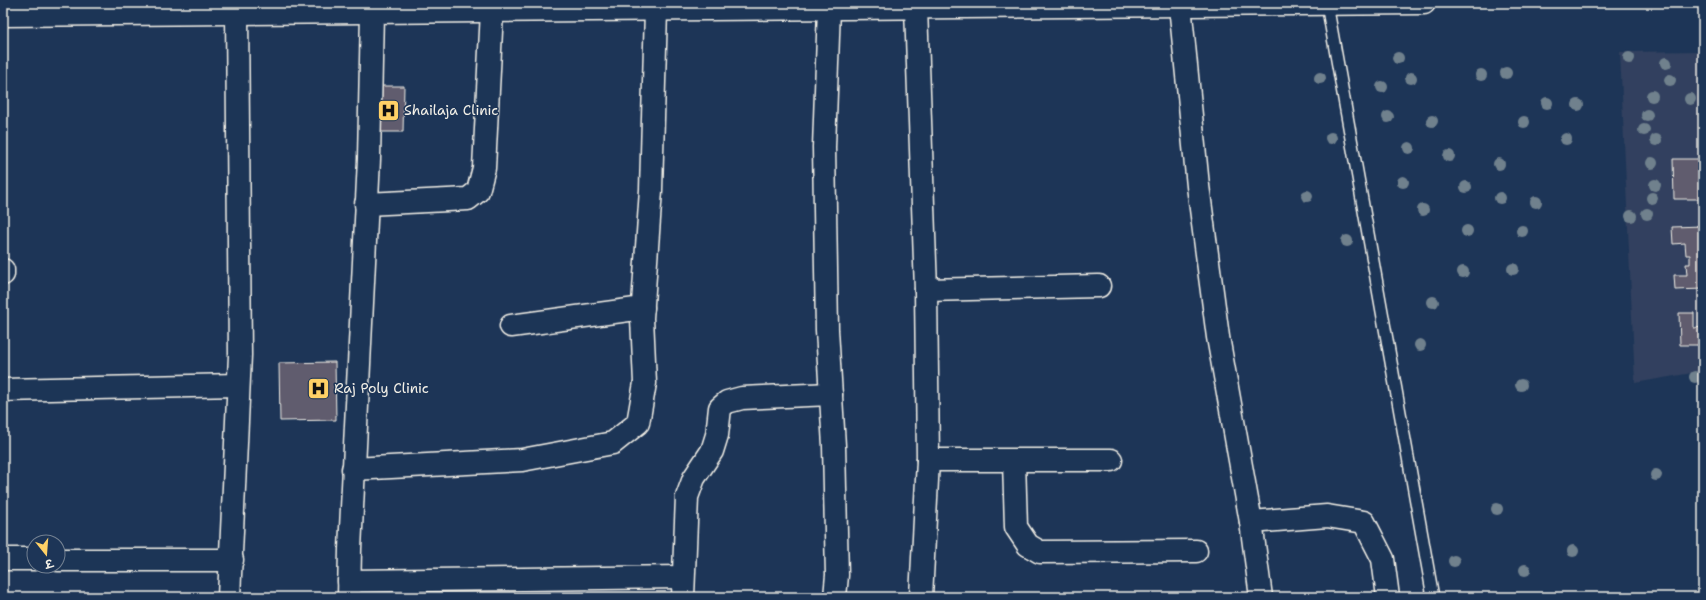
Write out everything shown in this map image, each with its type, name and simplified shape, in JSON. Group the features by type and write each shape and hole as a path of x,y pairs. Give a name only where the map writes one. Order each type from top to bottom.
{"street":[{"path":"3,15 916,8 1124,4 1424,3"},
{"path":"1180,5 1198,186 1218,337 1251,522 1261,597"},
{"path":"829,8 824,147 827,330 831,394 836,552 835,597"},
{"path":"916,8 926,290 928,460 921,597"},
{"path":"353,469 522,460 613,443 638,423 645,383 643,308 651,190 656,10"},
{"path":"366,204 468,199 478,191 484,168 492,11"},
{"path":"372,12 366,204 353,469 350,589 683,587 687,497 694,478 712,451 717,435 720,408 727,402 742,398 831,394"},
{"path":"229,597 232,560 238,385 239,167 237,14"},
{"path":"926,290 1099,286"},
{"path":"511,326 643,308"},
{"path":"3,390 238,385"},
{"path":"928,460 1111,460"},
{"path":"1014,461 1016,527 1028,545 1040,552 1196,551"},
{"path":"1251,522 1327,516 1364,522 1382,559 1388,597"},
{"path":"3,559 26,559"},
{"path":"66,560 232,560"}],"lane":[{"path":"1327,4 1433,597"}],"shaded area":[{"path":"1703,51 1703,371 1635,383 1620,52"}],"building":[{"path":"376,86 404,86 403,132 375,132"},
{"path":"1673,159 1703,159 1702,199 1674,199"},
{"path":"1703,226 1703,289 1675,290 1674,275 1687,275 1686,264 1690,264 1690,255 1686,255 1685,243 1673,244 1672,227"},
{"path":"1679,313 1694,313 1694,328 1703,327 1703,345 1680,345"},
{"path":"335,362 336,420 280,421 279,363"}],"place":[{"name":"Shailaja Clinic","path":"389,110"},
{"name":"Raj Poly Clinic","path":"318,388"}]}
